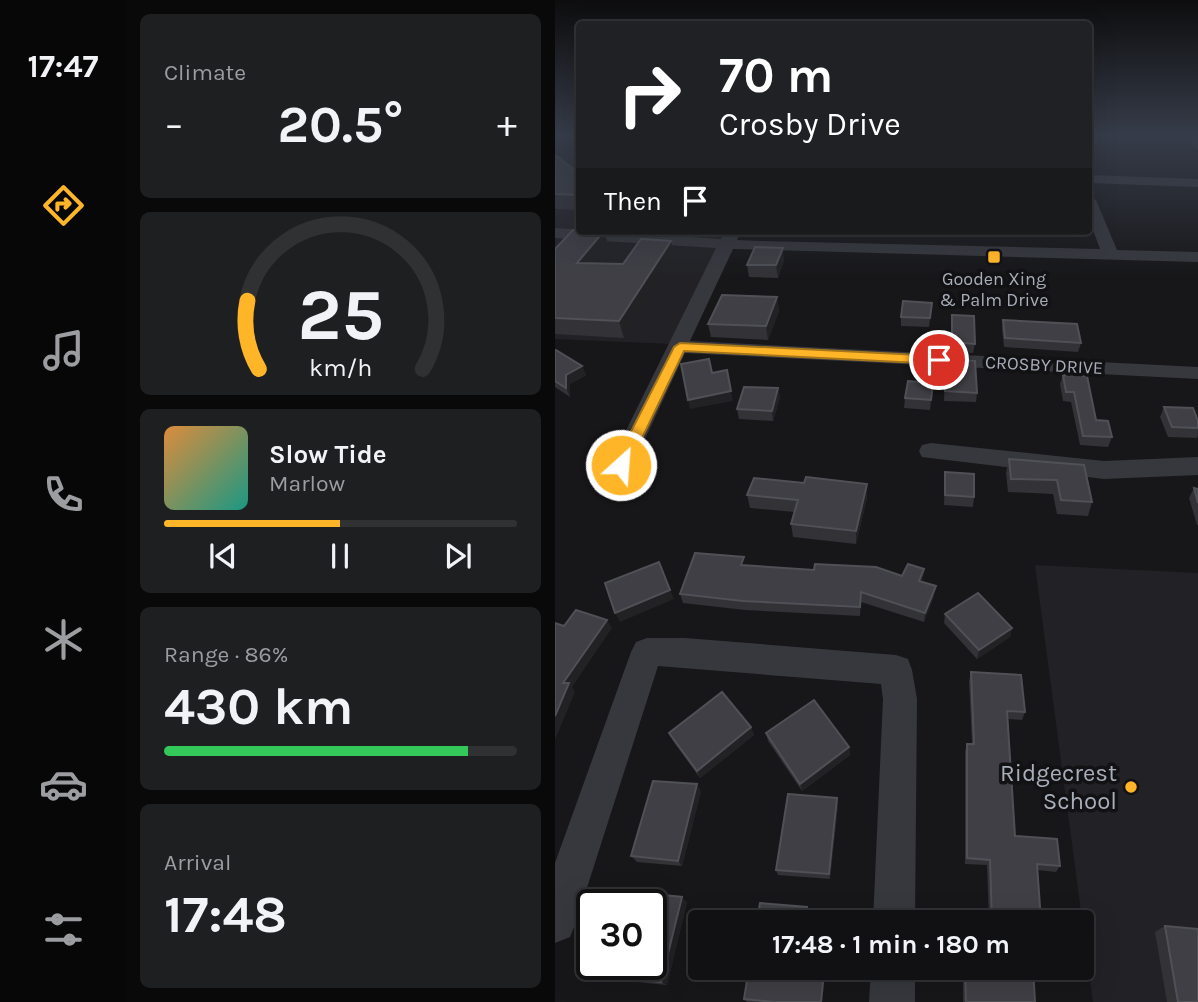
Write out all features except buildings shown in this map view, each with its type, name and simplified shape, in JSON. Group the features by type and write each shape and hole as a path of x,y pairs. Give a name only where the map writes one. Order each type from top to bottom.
{"street":[{"path":"1164,182 1198,183"},
{"path":"1092,208 1111,256"},
{"path":"555,233 576,233"},
{"path":"642,235 730,237 958,251 1198,257"},
{"path":"957,235 958,251"},
{"path":"621,465 680,347 730,237"},
{"name":"CROSBY DRIVE","path":"680,347 1198,373"},
{"path":"931,451 1104,470 1198,467"},
{"path":"555,922 647,652 685,652 896,670 900,699 894,910"},
{"path":"892,1002 893,980"}],"shaded area":[{"path":"555,182 576,182 576,231 555,230"},
{"path":"646,235 725,235 723,240"},
{"path":"555,236 719,246 673,344 555,339"},
{"name":"Ridgecrest School","path":"1035,565 1198,573 1198,1002 1093,1002 1090,980 1094,980 1094,910 1081,910"}],"place":[{"name":"Gooden Xing & Palm Drive","path":"994,257"},
{"name":"Ridgecrest School","path":"1131,787"}],"route":[{"path":"621,465 680,347 939,360"}]}
